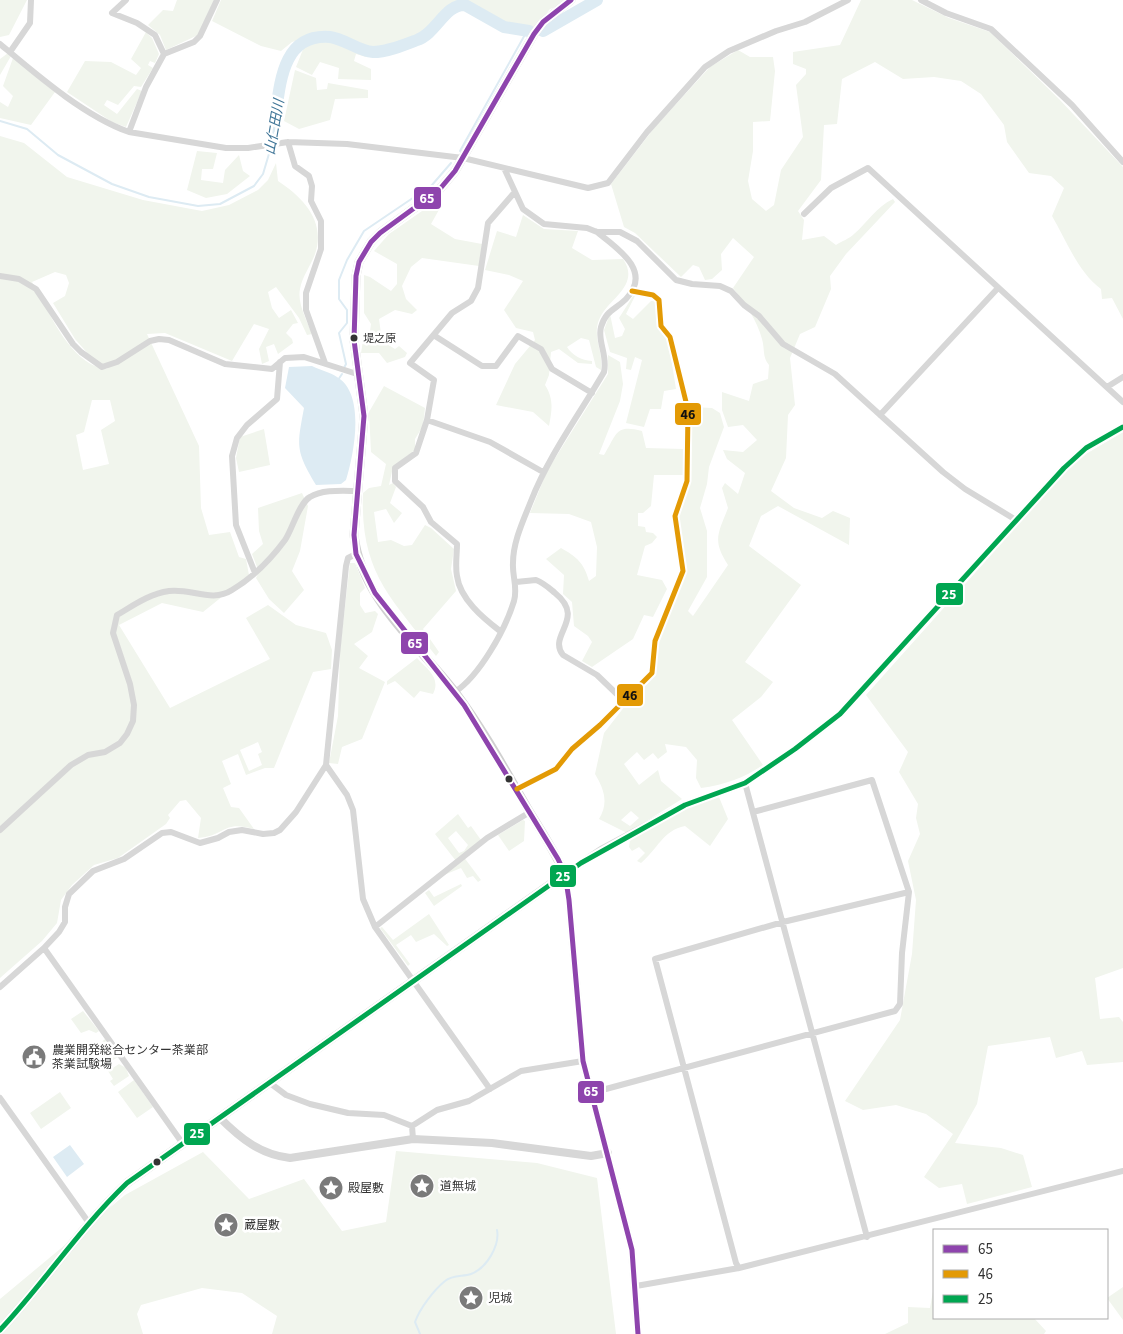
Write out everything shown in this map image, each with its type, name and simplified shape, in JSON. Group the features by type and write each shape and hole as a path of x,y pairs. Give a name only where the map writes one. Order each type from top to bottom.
{"main road":[{"path":"0,1330 40,1286 89,1223 127,1183 565,874 517,789 455,692 375,593 356,554 354,535 364,416 357,374 354,311 356,276 362,256 380,233 438,190 463,158 542,22 571,0"}],"street":[{"path":"10,52 30,24 31,0"},
{"path":"126,0 112,13 137,23 155,35 164,54"},
{"path":"129,132 146,87 164,54 194,42 200,36 217,0"},
{"path":"0,44 63,94 114,127 129,132 226,148 276,145 288,142 347,144 463,158 588,188 608,183 647,132 705,66 729,51 776,31 805,22 848,0"},
{"path":"921,0 946,13 991,29 1072,106 1123,162"},
{"path":"288,142 296,166 309,176 312,186 311,201 321,222 321,249 306,293 306,310 325,363"},
{"path":"455,692 474,676 500,631 514,600 516,582 512,565 515,547 543,472 604,372 606,361 600,329 607,313 625,300 632,291 635,276 633,265 627,257 597,232 587,228 544,224 523,209 504,168"},
{"path":"804,214 831,188 868,168 1123,402"},
{"path":"500,631 485,620 462,592 456,576 457,544 431,522 423,507 395,481 396,468 416,453 427,420 434,380 410,363 435,336 452,313 471,302 478,288 488,223 514,193"},
{"path":"597,232 620,232 637,241 676,280 692,284 720,286 731,291 744,305 759,316 783,344 836,374 943,472 965,489 1016,520"},
{"path":"0,276 19,279 36,290 73,344 80,352 102,367 117,362 150,341 159,339 169,340 225,364 272,369 285,358 304,357 357,374"},
{"path":"880,415 998,288"},
{"path":"517,789 556,769 572,749 652,673 655,641 683,571 675,516 687,481 688,410 670,337 661,326 659,300 653,296 632,291"},
{"path":"435,336 482,366 496,366 518,336 541,349 552,370 592,393"},
{"path":"256,573 236,525 232,456 236,438 247,425 277,399 280,362"},
{"path":"1107,387 1123,377"},
{"path":"427,420 490,442 543,472"},
{"path":"638,1334 636,1286 628,1232 583,1062 569,900 565,874 601,850 685,805 746,784 840,714 1016,520 1076,457 1123,427"},
{"path":"0,830 71,765 88,756 105,752 120,743 127,734 133,721 134,705 130,684 113,633 117,615 151,595 170,590 187,591 213,597 230,592 256,573 285,540 307,498 320,493 358,491"},
{"path":"0,987 44,948 64,922 65,907 69,894 93,871 124,859 162,833 171,832 200,843 229,832 242,830 263,834 274,833 280,830 296,812 326,766 346,566 348,558 356,554"},
{"path":"516,582 536,580 560,597 568,608 569,617 558,645 563,656 597,674 624,701"},
{"path":"326,766 347,795 353,810 363,899 375,927 490,1089"},
{"path":"590,1094 895,1011 900,1004 902,953 909,892 872,780 753,812"},
{"path":"746,784 867,1237"},
{"path":"375,927 487,838 530,812"},
{"path":"739,1268 655,958 783,922 909,892"},
{"path":"44,948 183,1144"},
{"path":"412,1126 438,1110 469,1101 529,1069 583,1062"},
{"path":"270,1083 286,1095 327,1109 348,1113 384,1115 412,1126"},
{"path":"0,1098 89,1223"},
{"path":"220,1118 236,1135 252,1146 274,1156 290,1158 413,1139 492,1143 591,1156 608,1154"},
{"path":"412,1126 413,1139"},
{"path":"636,1286 739,1268 1123,1171"}],"shaded area":[{"path":"0,0 27,0 9,35 0,37"},
{"path":"177,0 214,0 198,35 166,50 160,35 148,25 163,10 173,11"},
{"path":"221,0 575,0 550,9 533,29 517,28 467,2 451,5 424,34 372,49 366,57 356,54 354,61 371,69 371,80 338,79 339,68 320,62 312,75 296,67 304,47 299,40 292,42 281,51 261,46 212,21"},
{"path":"861,0 912,0 949,18 990,32 1059,99 1123,167 1123,319 1112,298 1102,299 1101,289 1079,265 1052,216 1064,188 1051,176 1029,173 1007,142 1004,125 981,94 961,81 934,77 903,79 875,62 842,79 837,124 824,125 821,180 798,211 804,220 802,240 824,236 836,245 852,236 887,202 893,199 895,202 846,254 830,276 831,289 815,327 800,334 790,358 795,405 788,415 786,458 771,491 794,508 822,518 833,511 850,518 849,545 778,506 761,516 749,546 801,585 745,662 773,682 761,697 732,720 763,765 749,774 734,780 701,788 696,778 697,760 686,747 665,744 667,752 658,759 653,753 644,760 637,752 624,764 639,785 658,770 661,781 682,799 627,833 599,819 605,802 601,785 595,774 604,733 628,702 654,674 658,641 686,569 678,517 689,481 692,407 712,408 720,413 724,427 709,467 707,484 700,508 707,531 707,577 688,611 693,616 728,565 718,543 719,531 728,508 722,488 725,483 738,494 745,473 727,459 723,450 743,452 757,440 743,425 728,427 722,410 722,392 749,401 753,384 768,379 769,365 765,359 762,339 754,318 733,288 754,257 733,238 721,254 722,270 712,279 705,280 699,267 693,265 681,277 635,233 624,227 611,184 655,127 710,67 738,50 750,57 773,57 775,71 770,121 753,122 753,151 748,181 752,199 766,211 774,205 781,170 803,137 796,85 806,74 806,69 793,64 793,52 840,45","holes":["631,811 639,818 630,826 621,820"]},
{"path":"146,32 152,38 159,54 155,63 150,61 148,65 153,68 141,87 134,86 118,105 107,100 104,105 117,114 137,89 142,91 126,127 112,122 67,92 85,61 111,62 136,75 141,68 131,59"},
{"path":"8,53 11,56 0,75 0,59"},
{"path":"13,58 55,92 31,125 0,118 0,102 8,107 13,96 3,86"},
{"path":"295,70 316,78 317,90 327,89 328,83 368,90 368,98 335,99 330,120 299,129 284,121"},
{"path":"0,136 24,143 67,177 143,200 202,211 229,205 258,190 268,180 276,163 278,181 304,203 315,221 318,231 315,254 299,294 303,312 312,334 307,335 299,318 276,287 268,292 272,308 279,318 291,310 298,323 293,324 286,333 293,343 278,354 274,344 266,347 269,361 262,364 259,349 269,329 254,324 232,361 165,333 147,334 199,446 201,508 209,535 230,532 239,557 246,559 249,575 203,612 162,603 119,625 170,708 270,659 246,618 268,605 296,625 326,633 332,650 331,669 313,672 274,768 265,768 246,775 238,754 222,761 231,784 223,788 231,807 239,808 254,829 236,826 207,837 198,838 201,818 186,800 180,801 168,815 170,818 166,824 118,858 94,865 72,885 61,900 57,923 42,941 0,978","holes":["55,272 66,275 69,283 65,296 53,303 75,339 90,356 108,369 95,366 72,348 62,336 32,282","92,400 110,400 115,421 101,430 109,464 83,470 76,435 84,432","258,742 262,752 258,754 262,765 249,771 240,750"]},
{"path":"197,151 217,153 213,169 202,169 201,180 223,183 225,170 239,155 243,171 250,176 227,194 206,198 187,190"},
{"path":"435,202 440,208 431,224 455,239 482,244 479,266 422,258 411,267 402,286 406,299 417,310 412,314 395,310 379,319 382,341 395,349 399,346 407,353 405,357 387,363 379,353 361,353 363,341 369,338 371,324 364,313 364,275 391,291 397,284 397,264 374,251 389,234"},
{"path":"523,215 544,229 578,231 572,248 592,260 623,259 628,275 624,288 604,311 597,326 601,370 596,367 589,340 581,338 567,347 578,357 592,361 592,364 578,363 559,349 551,352 549,375 545,385 552,405 549,426 533,412 496,405 515,364 535,340 533,332 516,328 504,310 523,281 509,275 485,270 497,231 516,237"},
{"path":"633,296 635,296 626,314 633,319 651,301 656,301 658,327 668,339 676,389 664,391 661,409 650,409 644,427 626,423 642,360 635,357 631,370 626,369 627,358 610,352 604,330 610,314 615,338 622,336 625,329 619,318"},
{"path":"608,355 620,362 623,384 620,401 599,454 604,455 618,432 626,429 642,431 646,448 684,449 683,475 654,475 651,506 643,513 638,513 638,526 645,527 646,532 653,533 657,537 652,543 645,546 637,575 662,580 667,589 653,617 644,615 633,639 592,667 582,661 592,642 588,636 574,626 572,602 563,594 564,575 546,559 561,548 579,561 589,581 596,576 597,547 591,522 569,514 530,513 547,471 608,374"},
{"path":"312,366 337,377 346,385 352,397 355,410 354,440 346,480 341,484 316,485 301,455 299,440 304,408 285,388 289,367"},
{"path":"384,386 425,408 423,426 415,439 415,450 393,467 389,485 393,483 396,487 390,503 402,513 394,523 386,509 374,512 378,542 391,540 404,546 412,545 425,525 431,528 454,549 451,569 456,591 423,629 439,652 436,656 405,617 381,582 367,544 363,520 363,493 369,488 381,486 386,464 371,452 369,412"},
{"path":"264,429 270,465 239,472 236,458 240,437"},
{"path":"1123,432 1123,968 1095,978 1100,1019 1119,1017 1123,1022 1123,1062 1087,1065 1082,1051 1056,1058 1050,1037 988,1046 977,1104 955,1143 1001,1148 1023,1155 1032,1187 967,1204 962,1184 939,1188 924,1177 953,1134 926,1114 896,1105 863,1110 845,1101 900,1020 912,954 916,900 908,861 920,834 916,818 918,804 899,772 908,752 866,695 1067,470 1086,454"},
{"path":"302,493 308,506 300,551 292,571 304,590 284,613 269,599 256,578 259,572 252,554 263,544 259,531 258,508"},
{"path":"350,563 355,563 365,588 360,593 360,605 365,613 375,611 378,614 372,632 354,644 368,656 359,668 385,682 362,739 342,747 338,764 329,763 338,716 340,650"},
{"path":"417,658 432,674 435,683 433,694 420,691 414,698 395,681 387,685 387,681"},
{"path":"719,797 728,819 710,846 685,826 677,828 666,836 641,863 637,861 645,853 639,847 632,851 629,847 630,840 688,807"},
{"path":"458,814 468,828 471,826 481,840 463,856 481,880 478,882 473,876 467,878 461,868 444,875 456,861 435,834","holes":["456,831 468,845 464,851 459,853 448,838"]},
{"path":"523,820 525,821 524,841 509,851 498,835"},
{"path":"461,884 462,886 434,906 425,893 429,890 434,897"},
{"path":"429,914 449,945 447,946 434,934 416,942 411,935 396,945 410,964 408,966 380,928 382,927 393,940"},
{"path":"83,1011 99,1031 96,1033 89,1030 81,1033 71,1019"},
{"path":"105,1039 118,1057 113,1060 103,1060 97,1052 98,1045"},
{"path":"119,1064 126,1068 129,1076 114,1086 110,1081 113,1079 108,1071"},
{"path":"134,1080 153,1107 137,1118 118,1092"},
{"path":"60,1092 71,1108 41,1129 30,1113"},
{"path":"70,1145 84,1164 67,1177 53,1157"},
{"path":"396,1151 537,1163 597,1178 616,1334 272,1334 277,1316 242,1293 202,1288 141,1305 137,1314 143,1334 0,1334 0,1299 125,1195 203,1152 249,1199 304,1179 342,1231 386,1222"},
{"path":"1123,1287 1123,1320 1108,1299 1108,1297"},
{"path":"933,1291 933,1319 1035,1319 1046,1331 1044,1334 885,1334 908,1323 908,1307 930,1308"}],"waterway":[{"name":"山仁田川","path":"543,31 597,0"},
{"name":"山仁田川","path":"274,126 285,66 291,54 301,44 313,38 330,37 367,51 384,51 424,37 452,9 465,5 504,27 529,31"},
{"path":"460,151 527,31"},
{"name":"山仁田川","path":"0,121 27,129 58,155 112,184 149,197 198,206 220,204 254,186 263,174 271,147"},
{"name":"山仁田川","path":"272,143 274,126"},
{"path":"344,368 346,364 339,333 347,323 347,310 339,299 339,280 347,260 364,231 432,185 451,163"},
{"path":"338,380 342,374"},
{"path":"420,1334 415,1322 420,1311 436,1289 448,1279 471,1274 482,1267 494,1249 497,1230"}],"transit line":[{"name":"65","path":"571,0 543,22 534,34 455,171 439,190 380,233 371,242 359,262 356,276 354,340 364,416 354,535 356,554 375,593 464,705 558,859 565,874 583,1061 632,1250 638,1334"},
{"name":"46","path":"517,789 556,769 572,749 600,725 652,673 655,641 683,571 675,516 687,481 688,410 670,337 661,326 659,300 653,295 632,291"},
{"name":"25","path":"0,1330 94,1218 127,1183 581,863 685,805 745,783 795,749 840,714 1064,468 1086,448 1123,427"}],"place":[{"name":"堤之原","path":"354,338"},
{"name":"農業開発総合センター茶業部 茶業試験場","path":"34,1057"},
{"name":"道無城","path":"422,1186"},
{"name":"殿屋敷","path":"331,1188"},
{"name":"蔵屋敷","path":"226,1225"},
{"name":"児城","path":"471,1298"}]}
